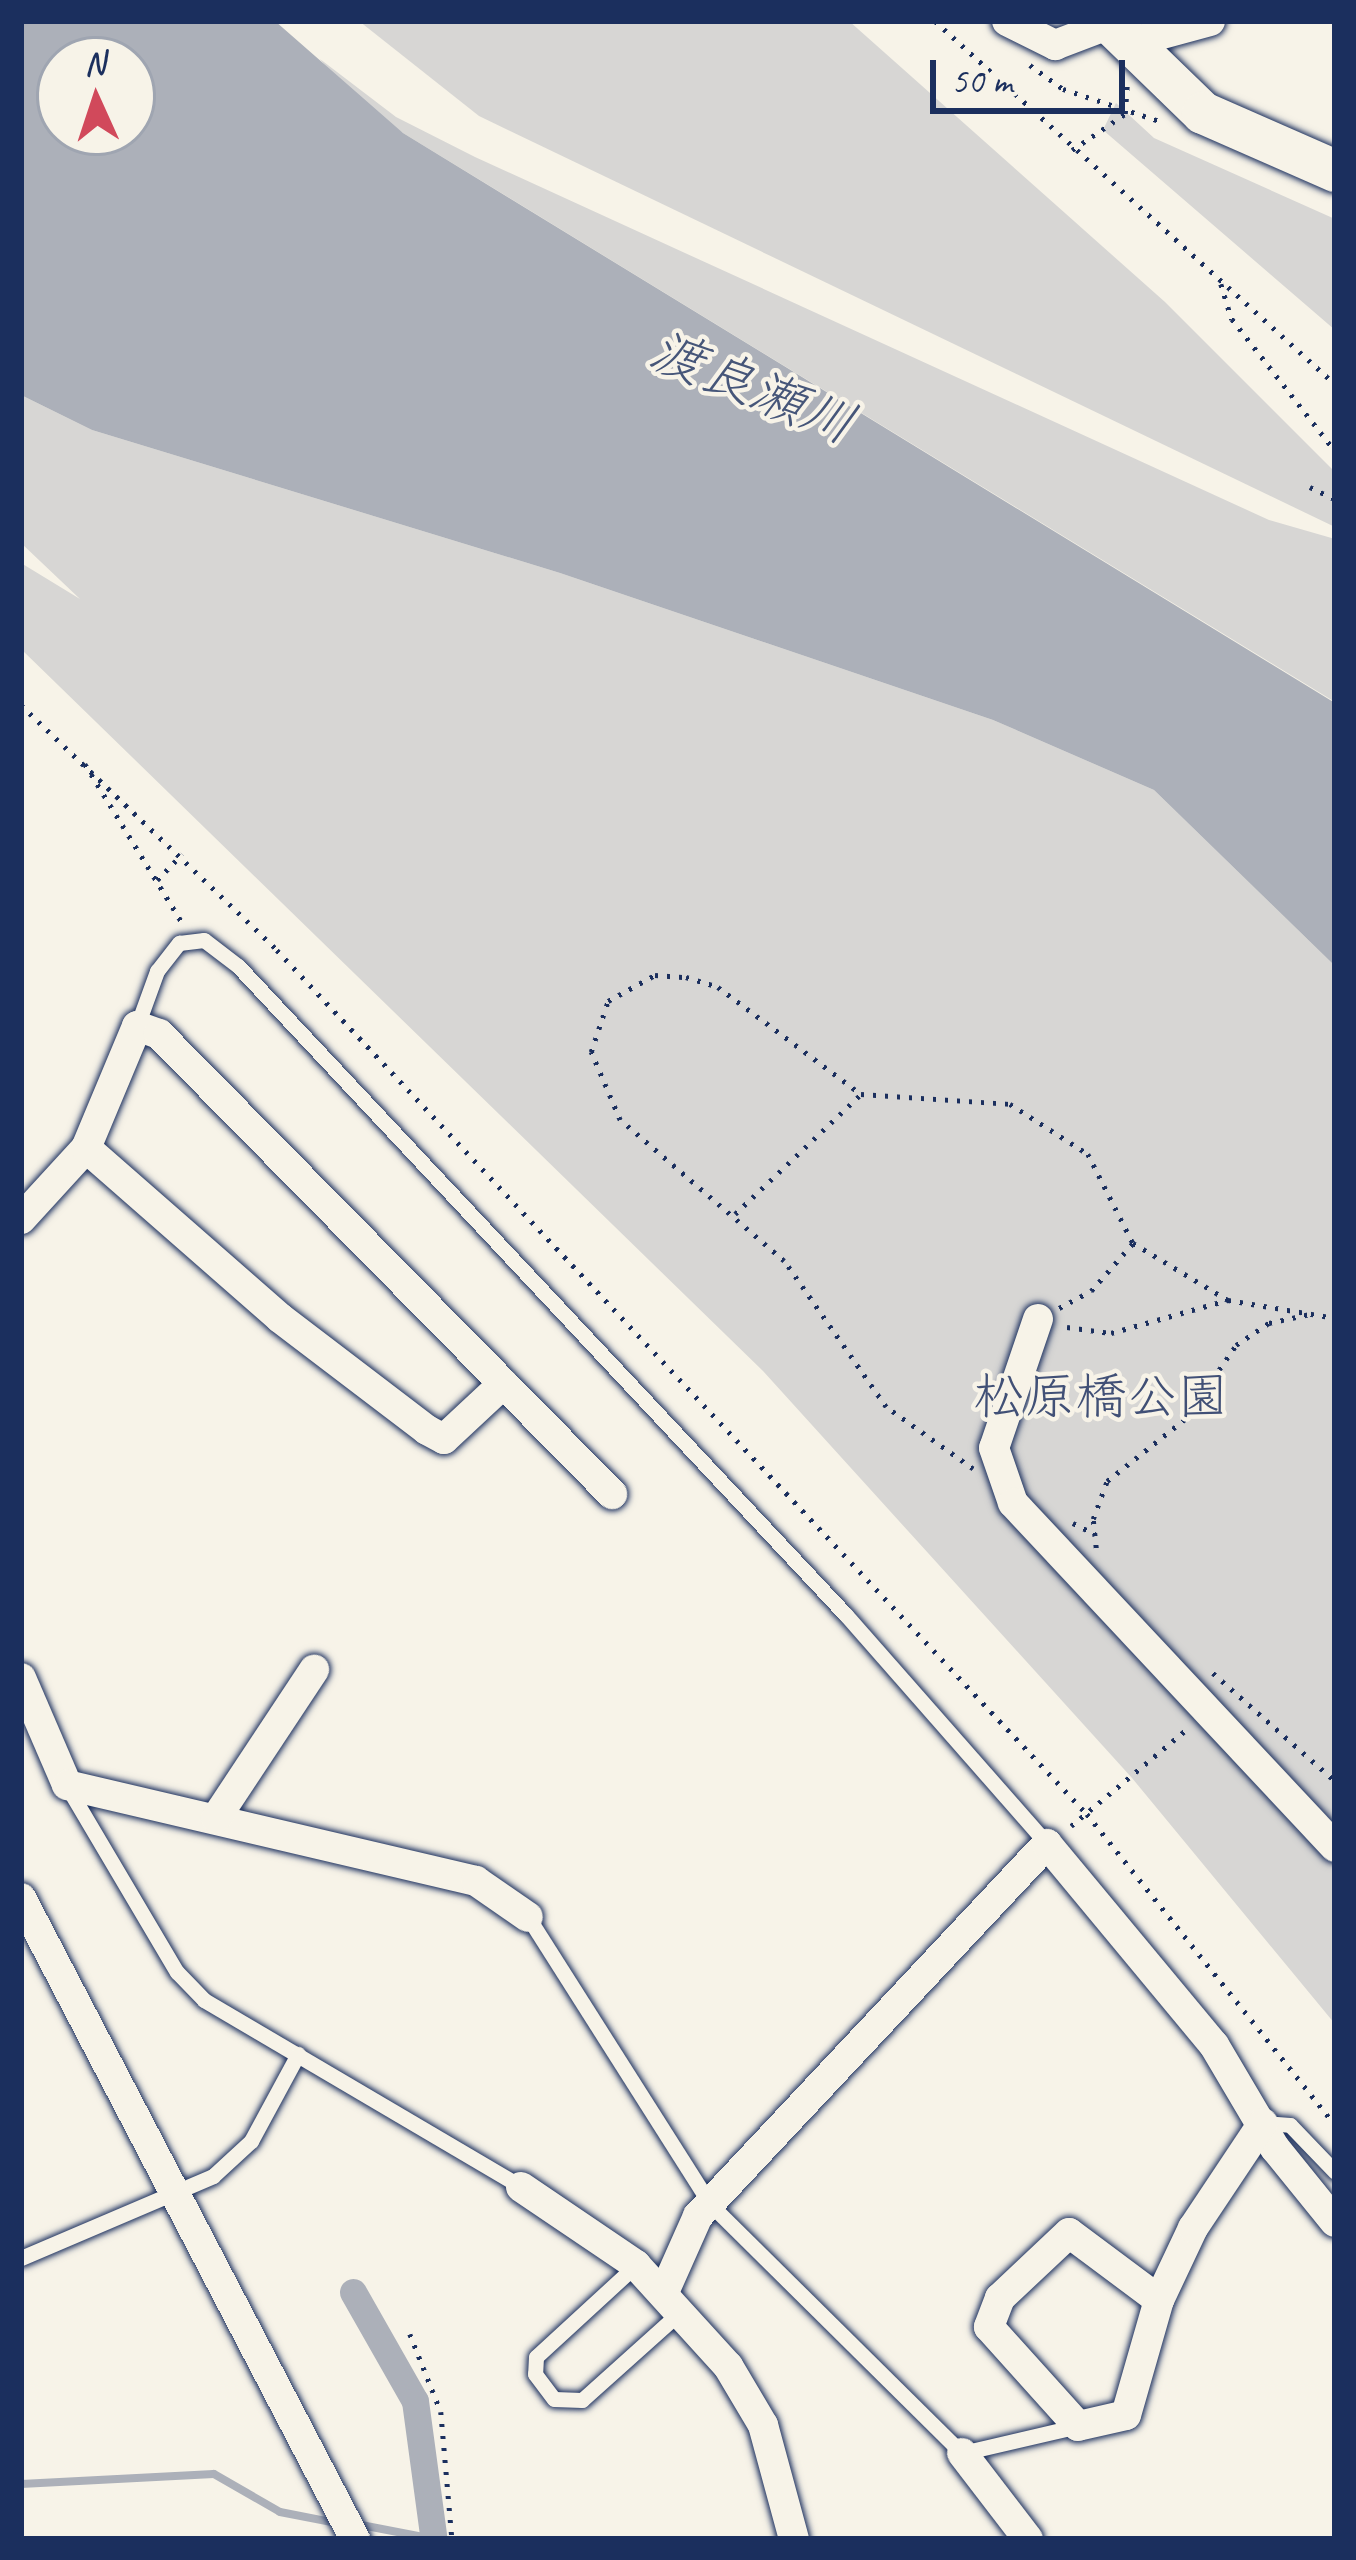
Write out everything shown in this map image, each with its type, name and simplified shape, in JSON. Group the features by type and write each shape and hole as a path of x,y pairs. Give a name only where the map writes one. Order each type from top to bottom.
{"street":[{"path":"1007,21 1055,45 1116,29 1210,21"},
{"path":"1116,29 1203,113 1335,171"},
{"path":"21,1219 86,1148 137,1026 159,1034 611,1494"},
{"path":"86,1148 280,1318 444,1439 503,1384"},
{"path":"1038,1319 1002,1403 994,1448 1005,1486 1028,1525 1209,1709 1335,1847"},
{"path":"216,1818 314,1670"},
{"path":"22,1680 67,1785 476,1881 529,1917"},
{"path":"674,2300 683,2237 1047,1844 1214,2045 1335,2222"},
{"path":"21,1898 182,2193 217,2284 355,2539"},
{"path":"1159,2300 1070,2233 991,2310 992,2339 1078,2426 1126,2415 1159,2300 1192,2228 1263,2123"},
{"path":"521,2187 636,2265 674,2300 758,2414 794,2539"},
{"path":"962,2453 1028,2539"}],"lane":[{"path":"137,1026 157,970 190,938 238,966 817,1583 1047,1844"},
{"path":"67,1785 177,1972 204,2000 521,2187"},
{"path":"529,1917 710,2204 962,2453 1078,2426"},
{"path":"21,2258 182,2193 238,2158 298,2054"},
{"path":"1263,2123 1289,2125 1335,2172"},
{"path":"636,2265 536,2357 535,2374 554,2399 582,2400 674,2300"}],"path":[{"path":"934,21 1335,384"},
{"path":"1022,59 1063,89 1129,104 1168,126"},
{"path":"1072,150 1129,104"},
{"path":"1221,282 1232,320 1335,451"},
{"path":"1310,488 1335,499"},
{"path":"21,705 182,854 1087,1814 1335,2126"},
{"path":"84,760 190,938"},
{"path":"156,882 182,854"},
{"path":"1005,1486 934,1449 886,1408 784,1261 620,1120 600,1090 592,1039 608,1000 655,975 718,987 861,1094 1010,1104 1055,1128 1088,1154 1133,1243 1228,1300 1335,1318"},
{"path":"734,1214 861,1094"},
{"path":"1038,1319 1091,1291 1133,1243"},
{"path":"1038,1319 1111,1333 1228,1300"},
{"path":"1097,1558 1094,1519 1107,1480 1185,1419 1236,1345 1269,1323 1310,1314"},
{"path":"1198,1662 1335,1781"},
{"path":"1087,1814 1209,1709"},
{"path":"410,2334 441,2412 452,2539"}],"green space":[{"path":"359,21 849,21 1165,302 1335,472 1335,527 479,116"},
{"path":"320,59 396,117 475,157 1269,520 1335,539 1335,702 403,133 347,93"},
{"path":"1116,103 1154,138 1335,219 1335,330 1103,130"},
{"name":"松原橋公園","path":"21,395 92,430 560,573 993,720 1154,790 1335,966 1335,2024 1132,1778 763,1371 21,649 21,563 80,599 21,543"}],"water":[{"name":"渡良瀬川","path":"21,21 275,21 403,133 1335,703 1335,966 1154,790 993,720 560,573 92,430 21,395"}],"waterway":[{"path":"353,2292 415,2401 433,2535"},
{"path":"21,2484 214,2474 280,2512 341,2524"},
{"path":"356,2524 434,2539"}]}
